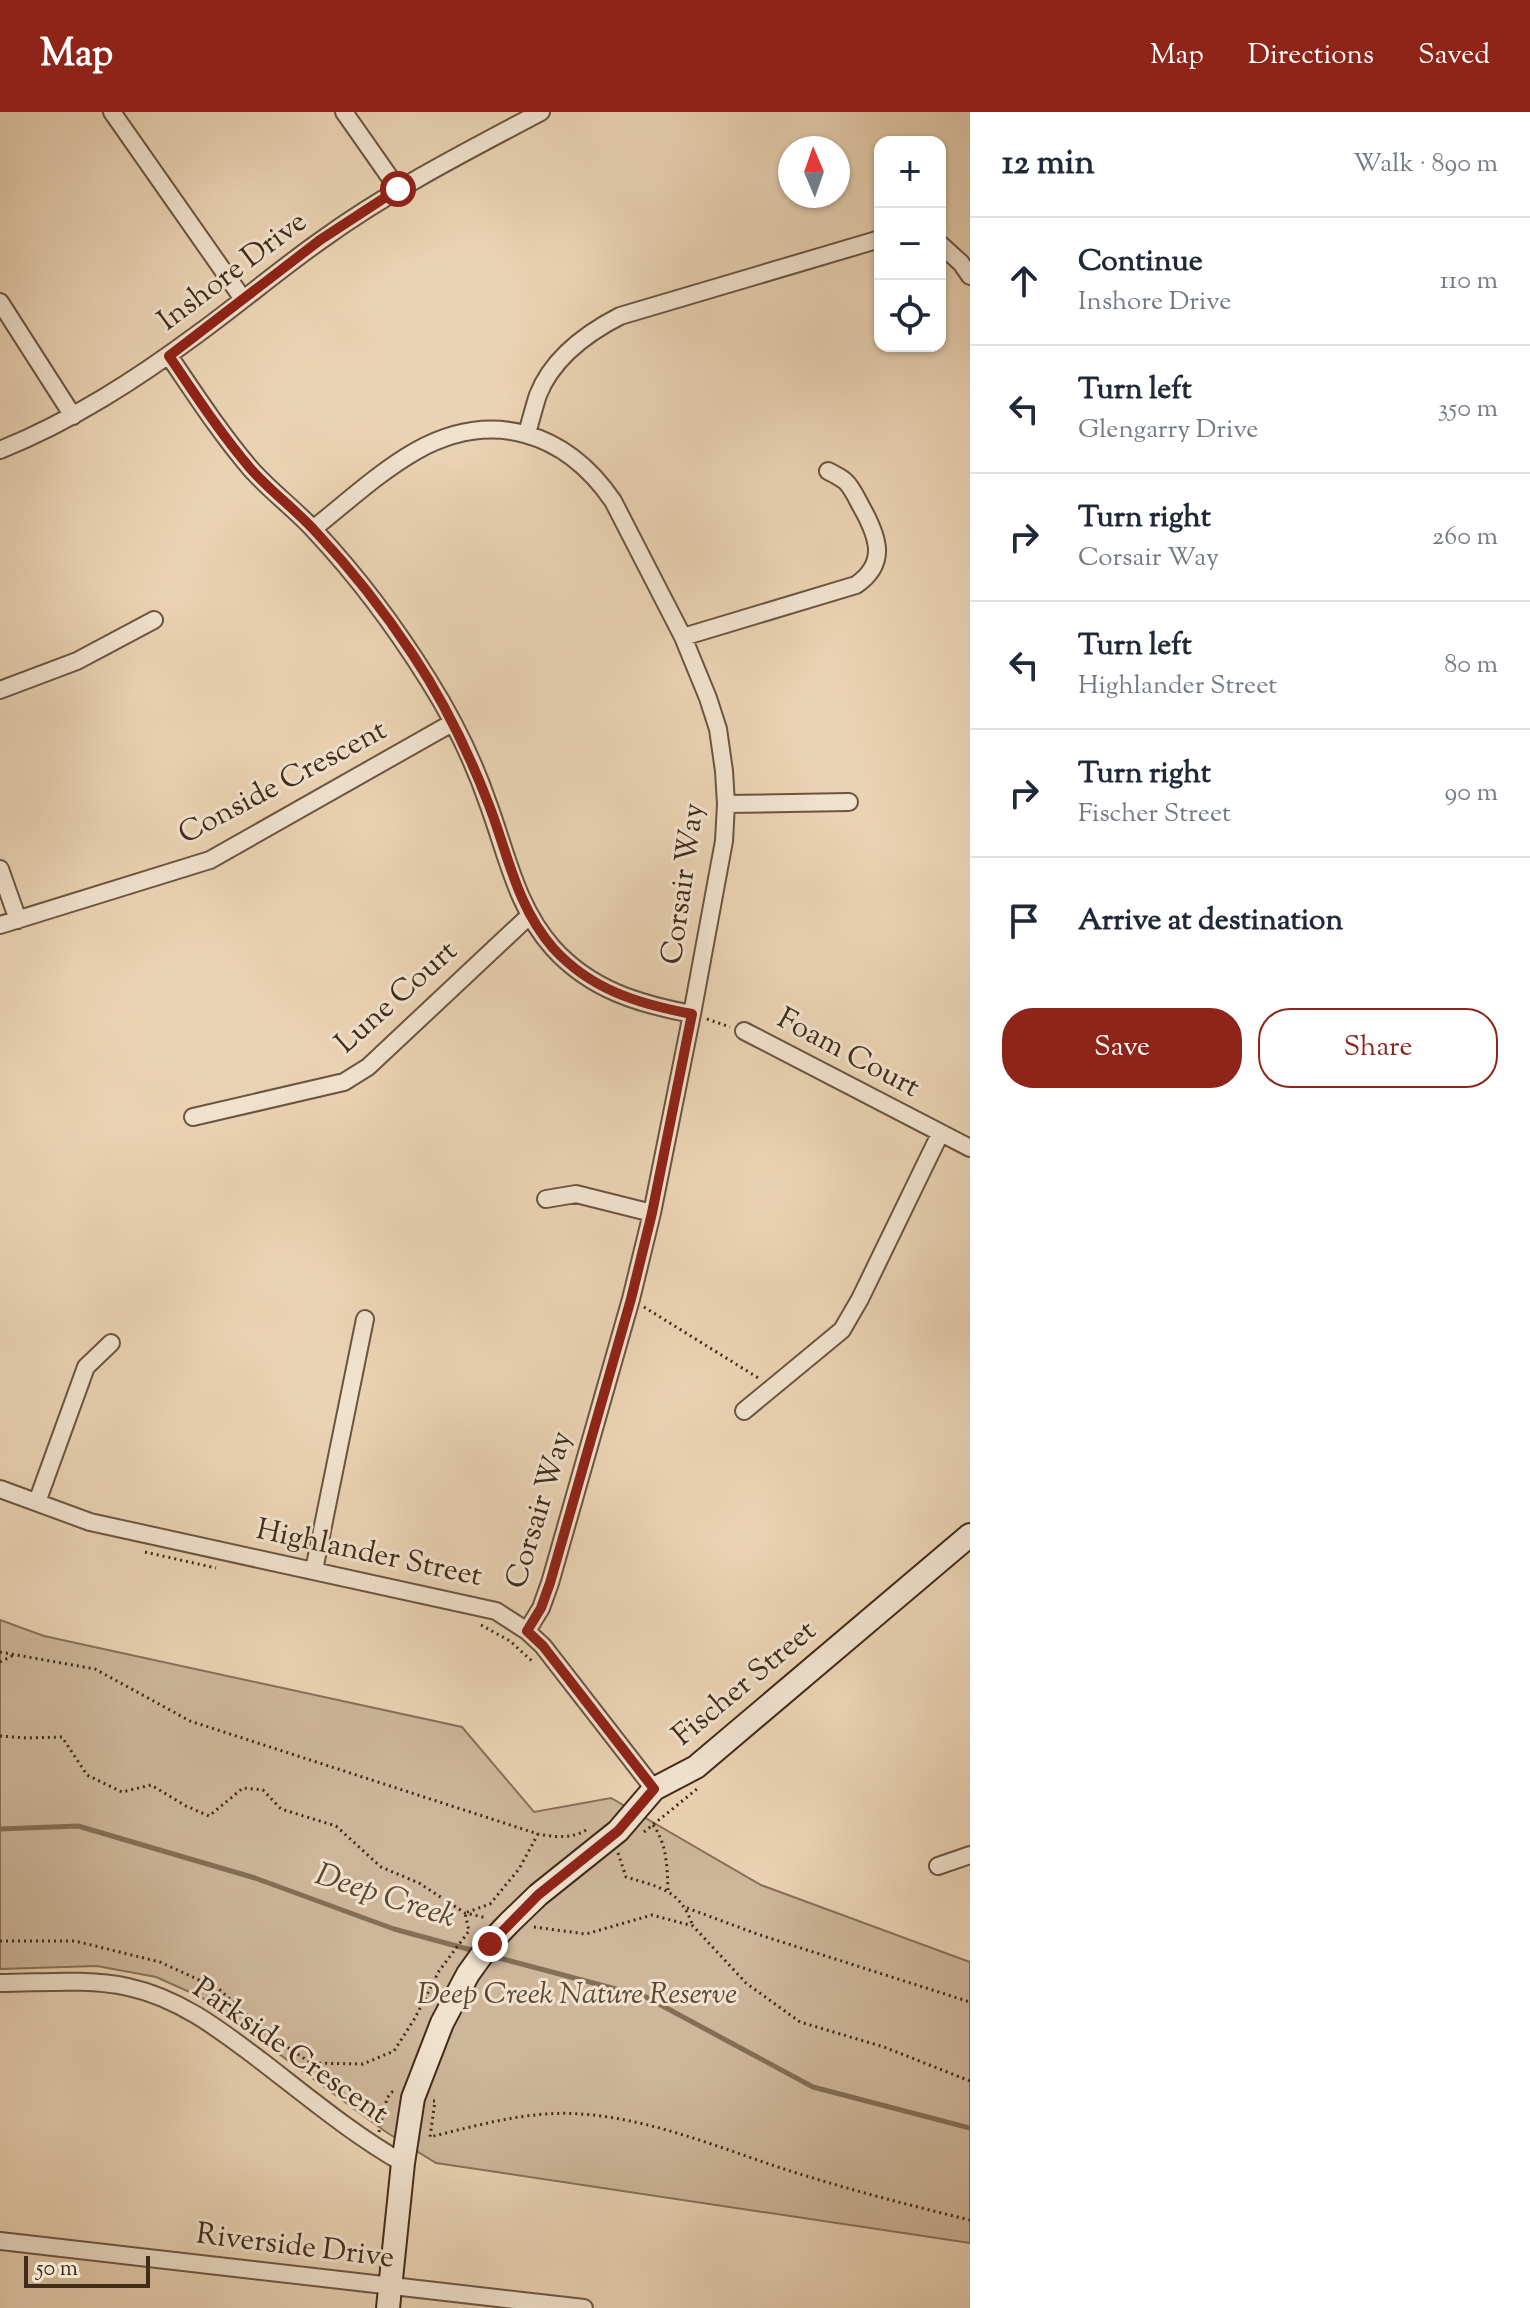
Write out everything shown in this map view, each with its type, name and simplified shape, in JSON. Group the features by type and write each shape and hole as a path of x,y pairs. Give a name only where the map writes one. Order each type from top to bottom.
{"street":[{"path":"112,112 243,299"},
{"path":"344,112 398,189"},
{"name":"Inshore Drive","path":"0,450 73,416 169,356 320,240 398,189 541,112"},
{"path":"527,433 539,394 549,375 562,358 601,325 620,316 874,241"},
{"path":"946,249 970,276"},
{"path":"0,302 73,416"},
{"path":"169,356 228,442 251,470 313,529 374,601 424,673 452,723 488,802 529,916 555,950 592,980 615,993 638,1003 692,1014"},
{"name":"Corsair Way","path":"313,529 386,472 433,443 478,431 527,433 567,453 600,482 613,501 697,667 718,729 726,804 724,841 652,1213 631,1299 550,1583 541,1608 527,1631"},
{"path":"683,637 856,585 867,577 875,566 877,553 873,528 847,483 828,471"},
{"path":"0,690 77,661 154,620"},
{"name":"Conside Crescent","path":"0,925 210,860 452,723"},
{"path":"726,804 849,802"},
{"path":"0,869 18,920"},
{"name":"Lune Court","path":"193,1117 344,1082 368,1067 529,916"},
{"name":"Foam Court","path":"744,1031 970,1148"},
{"path":"744,1411 842,1330 940,1134"},
{"path":"546,1199 576,1194 652,1213"},
{"path":"314,1570 365,1319"},
{"path":"37,1502 86,1367 111,1343"},
{"name":"Highlander Street","path":"0,1489 90,1522 496,1611 527,1631 543,1646 654,1789"},
{"name":"Fischer Street","path":"389,2297 413,2098 442,2023 490,1944 538,1895 613,1851 624,1825 654,1789 696,1767 970,1535"},
{"path":"938,1866 970,1855"},
{"name":"Parkside Crescent","path":"0,1983 96,1983 127,1987 185,2008 215,2027 374,2147 403,2163"},
{"name":"Riverside Drive","path":"0,2241 389,2297 584,2308"}],"path":[{"path":"692,1014 744,1031"},
{"path":"631,1299 773,1387"},
{"path":"144,1552 221,1569"},
{"path":"480,1625 510,1641 533,1662"},
{"path":"0,1652 95,1669 190,1721 538,1834 578,1836 594,1824 626,1877 668,1890 687,1908 760,1935 970,2002"},
{"path":"0,1662 15,1654"},
{"path":"0,1736 62,1737 87,1775 122,1792 151,1785 209,1816 243,1788 263,1790 281,1809 336,1826 381,1867 419,1883 465,1913 586,1934 652,1915 693,1926"},
{"path":"638,1837 701,1786"},
{"path":"653,1825 662,1837 668,1890"},
{"path":"465,1913 490,1904 519,1869 538,1834"},
{"path":"687,1908 693,1926 746,1983 800,2022 884,2047 970,2081"},
{"path":"0,1941 75,1941 160,1962 219,1989 265,2032 311,2063 363,2064 394,2051 439,1971 469,1931 465,1913"},
{"path":"374,2147 387,2098 392,2092 435,2101 430,2137 526,2116 580,2114 630,2122 707,2142 877,2197 970,2220"}],"green space":[{"name":"Deep Creek Nature Reserve","path":"0,1620 44,1636 462,1727 534,1812 611,1798 761,1885 970,1962 970,2243 436,2163 386,2132 201,1997 156,1977 97,1966 0,1969"}],"waterway":[{"name":"Deep Creek","path":"0,1829 78,1826 255,1878 394,1929 475,1951"},
{"name":"Deep Creek","path":"488,1955 646,1997 813,2087 970,2128"}],"route":[{"path":"398,189 320,240 169,356 228,442 251,470 335,554 412,654 469,756 521,900 539,930 572,965 615,993 638,1003 692,1014 652,1213 631,1299 550,1583 541,1608 527,1631 543,1646 654,1789 618,1831 538,1895 490,1944"}]}
